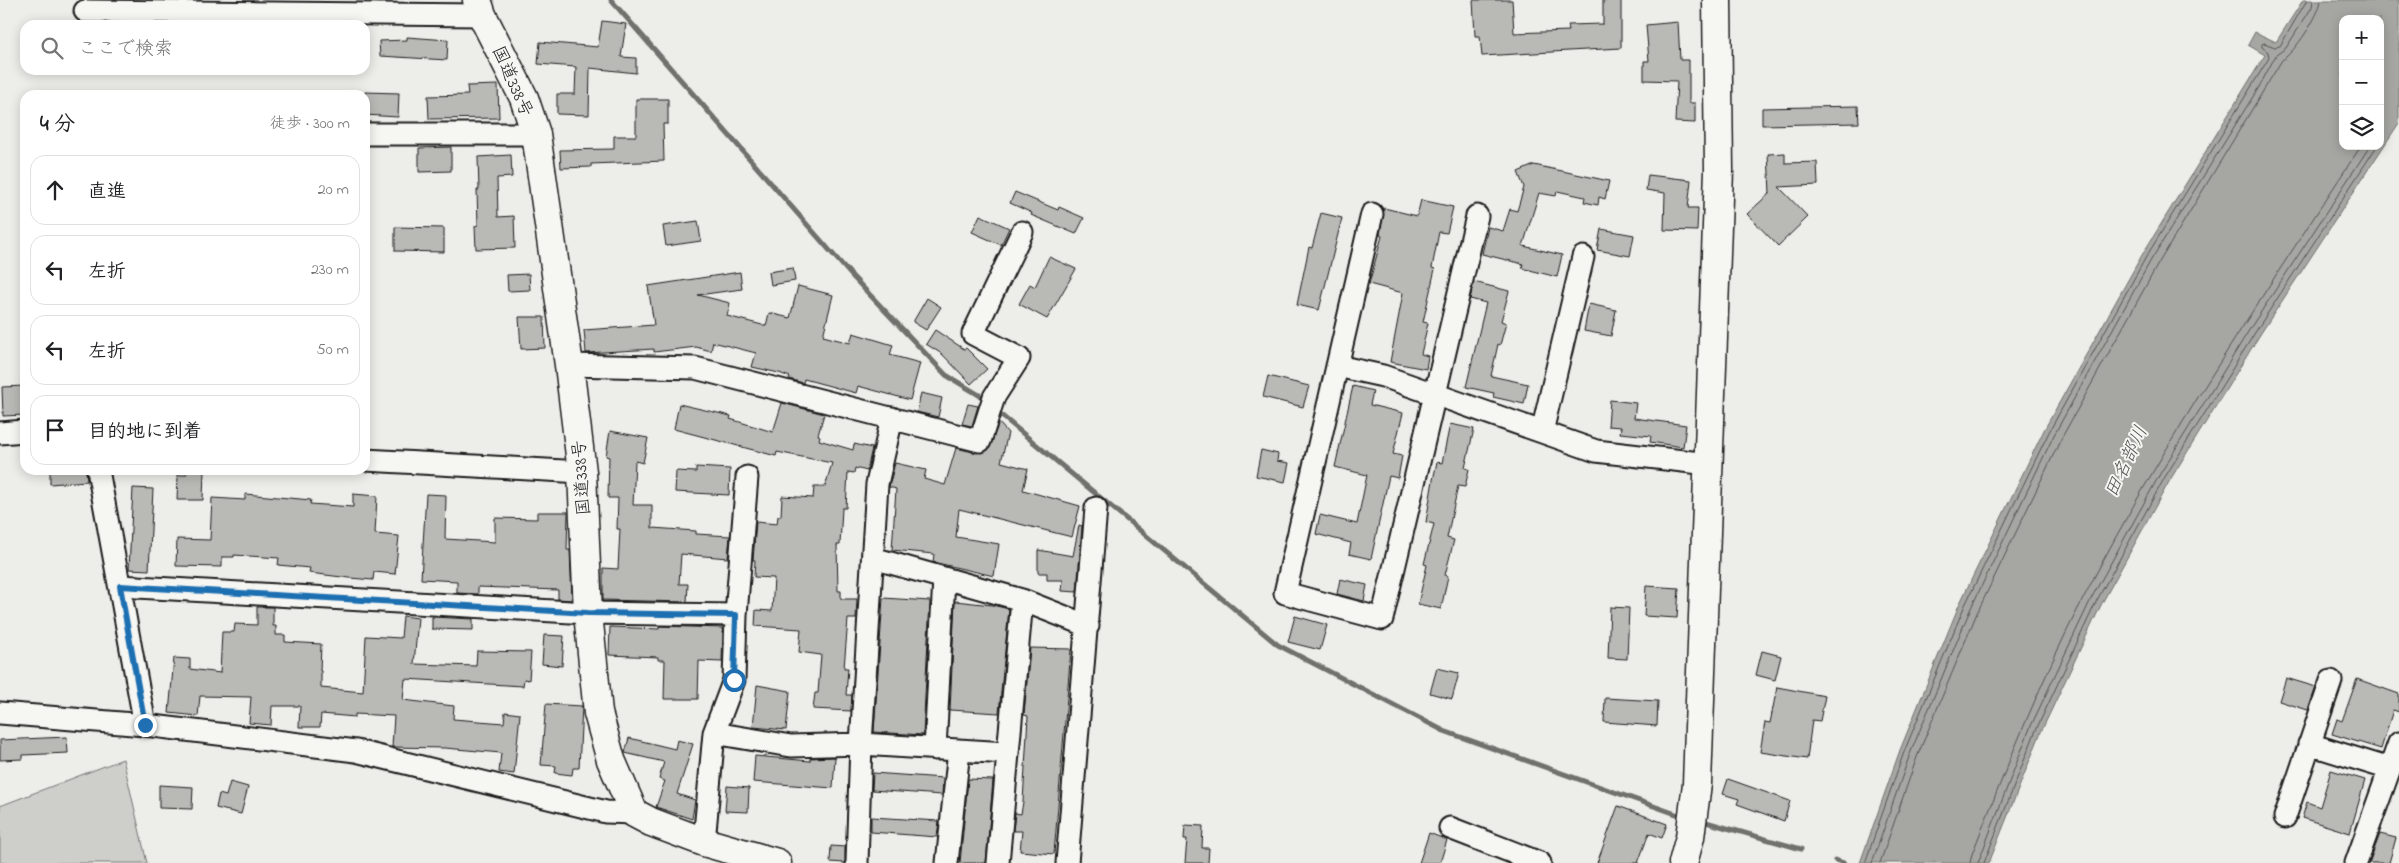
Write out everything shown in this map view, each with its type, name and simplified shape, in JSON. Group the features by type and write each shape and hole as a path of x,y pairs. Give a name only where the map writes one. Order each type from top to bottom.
{"main road":[{"path":"1683,863 1690,836 1697,784 1720,170 1717,0"},
{"name":"国道338号","path":"480,8 524,98 536,134 569,365 582,472 588,613 598,713 611,760 634,813"},
{"path":"634,813 651,822 704,842 734,857 777,863"}],"street":[{"path":"85,10 480,8"},
{"path":"370,134 536,134"},
{"path":"1372,214 1286,593 1382,619 1477,216"},
{"path":"569,365 696,368 980,441 994,396 1019,358 973,334 1022,232"},
{"path":"1542,432 1583,257"},
{"path":"1337,366 1383,376 1596,451 1709,464"},
{"path":"857,863 861,744 877,484 892,418"},
{"path":"0,433 20,431"},
{"path":"370,460 582,472"},
{"path":"99,475 145,725"},
{"path":"704,842 714,733 734,680 736,615 747,477"},
{"path":"1068,863 1096,508"},
{"path":"873,558 1022,600 1088,626"},
{"path":"935,749 944,578"},
{"path":"120,586 588,613 736,615"},
{"path":"998,863 1006,753 1022,600"},
{"path":"2285,817 2332,681"},
{"path":"0,713 145,725 356,751 606,812 634,813"},
{"path":"714,733 791,746 861,744 1006,753"},
{"path":"2356,863 2399,742"},
{"path":"2309,744 2390,769"},
{"path":"947,863 959,750"},
{"path":"1450,828 1540,863"}],"shaded area":[{"path":"123,759 147,863 0,863 0,806"}],"water":[{"name":"田名部川","path":"2303,0 2399,0 2399,123 2384,146 2384,15 2339,15 2339,150 2381,150 2261,333 2170,480 2102,603 2041,732 1989,863 1860,863 1900,750 1959,605 2044,430 2142,255 2265,55 2248,45 2255,32 2276,42"}],"building":[{"path":"1473,0 1512,0 1514,33 1569,31 1568,25 1603,24 1603,0 1621,0 1621,48 1482,56 1480,36 1475,36"},
{"path":"602,21 626,24 621,57 636,58 636,73 590,68 589,115 557,114 557,94 575,94 576,67 538,64 540,42 598,47"},
{"path":"1678,22 1680,60 1689,60 1689,103 1695,103 1695,123 1675,122 1677,81 1644,80 1644,61 1649,61 1646,25"},
{"path":"407,37 448,40 447,60 380,56 379,41 407,40"},
{"path":"498,85 499,118 429,119 428,96 468,95 467,86"},
{"path":"370,92 399,93 398,117 370,115"},
{"path":"636,99 668,99 668,124 663,124 664,161 591,164 591,167 561,168 560,150 614,149 614,136 636,136"},
{"path":"1858,106 1859,123 1762,125 1762,108"},
{"path":"451,147 451,171 419,172 419,148"},
{"path":"1785,153 1785,163 1817,162 1818,185 1779,187 1808,217 1778,246 1747,214 1770,193 1768,154"},
{"path":"511,155 512,177 497,178 498,217 514,216 515,248 476,249 475,226 478,225 477,190 479,190 478,157"},
{"path":"1534,165 1609,181 1605,199 1599,197 1598,205 1584,202 1585,197 1557,191 1556,196 1539,193 1523,246 1562,255 1557,277 1522,268 1523,264 1482,254 1488,227 1503,231 1510,209 1517,211 1524,187 1518,172"},
{"path":"1648,175 1691,180 1688,208 1698,208 1697,231 1664,230 1665,193 1646,190"},
{"path":"1015,192 1058,210 1059,207 1084,218 1076,234 1031,215 1032,213 1010,203"},
{"path":"1421,200 1453,207 1447,233 1439,232 1432,268 1435,269 1423,322 1428,323 1421,354 1428,356 1426,369 1390,362 1403,293 1369,284 1382,236 1380,235 1384,208 1417,216"},
{"path":"1321,213 1342,218 1319,310 1297,305 1309,247 1312,248"},
{"path":"980,215 1009,228 1001,245 972,232"},
{"path":"698,221 701,241 666,246 663,226"},
{"path":"395,227 444,228 444,252 395,251"},
{"path":"1601,229 1634,235 1630,256 1597,250"},
{"path":"1049,257 1076,269 1047,319 1019,304 1030,284 1035,287"},
{"path":"793,268 795,281 771,285 769,272"},
{"path":"740,272 742,289 698,295 730,303 727,316 766,326 769,313 790,318 798,286 833,295 823,336 850,343 853,333 893,345 890,355 920,363 910,400 858,386 856,393 804,379 803,383 789,379 790,377 779,373 752,367 756,353 713,342 711,351 696,347 654,352 654,349 586,353 584,330 654,325 648,286"},
{"path":"529,274 530,290 508,291 507,275"},
{"path":"1474,282 1509,291 1501,321 1506,323 1500,345 1498,344 1491,376 1528,384 1524,404 1493,397 1494,393 1466,387 1486,303 1470,299"},
{"path":"927,298 941,307 926,330 913,322"},
{"path":"1589,304 1616,310 1611,336 1584,331"},
{"path":"519,317 544,317 545,348 521,349"},
{"path":"935,330 964,349 966,348 987,369 971,384 942,354 926,344"},
{"path":"1268,376 1309,386 1303,407 1263,397"},
{"path":"20,386 20,415 3,416 2,387"},
{"path":"1353,386 1373,391 1370,405 1403,413 1393,454 1402,456 1398,478 1389,476 1371,559 1349,554 1351,543 1316,534 1320,515 1357,524 1367,475 1335,467"},
{"path":"921,393 942,398 938,417 917,412"},
{"path":"1610,400 1636,403 1634,418 1686,425 1683,447 1650,442 1651,436 1620,433 1621,427 1608,426"},
{"path":"782,403 824,414 818,435 820,436 819,440 853,450 854,444 872,448 867,471 855,468 854,473 848,472 846,508 842,508 840,545 837,545 838,591 841,591 841,599 857,599 856,619 848,619 844,668 848,668 846,695 852,695 851,711 813,709 815,693 818,693 821,655 799,652 801,629 755,626 756,610 772,611 774,578 754,577 755,560 753,560 756,522 777,524 778,516 781,516 782,496 813,498 814,487 825,487 832,463 777,452 776,456 674,429 679,404 731,416 730,419 773,432"},
{"path":"968,404 978,406 972,426 962,424"},
{"path":"999,423 1008,433 1001,462 1028,469 1023,490 1080,506 1072,537 959,509 956,537 999,544 994,576 933,562 934,554 892,550 896,489 889,487 895,463 926,470 924,479 945,485 956,448 977,453 988,450"},
{"path":"1450,424 1474,429 1465,468 1469,469 1465,487 1458,486 1447,538 1454,540 1445,575 1448,576 1441,609 1418,604 1427,565 1424,564 1434,524 1426,522 1433,480 1437,462 1442,463"},
{"path":"610,431 648,438 643,463 635,461 633,505 652,505 652,528 696,531 696,534 730,536 728,558 681,554 679,584 688,584 687,602 603,600 603,568 618,569 620,529 617,529 618,498 608,498 609,457 606,456"},
{"path":"1261,450 1278,454 1277,461 1289,463 1285,482 1256,476"},
{"path":"696,467 730,469 729,495 675,492 676,471 696,472"},
{"path":"50,475 86,475 87,481 50,484"},
{"path":"178,475 204,475 203,500 177,500"},
{"path":"133,488 153,489 149,570 129,569"},
{"path":"245,494 311,500 310,504 353,507 353,494 377,496 375,534 399,536 395,574 374,572 373,580 350,578 309,573 310,568 278,565 279,558 234,555 234,557 222,557 222,567 176,566 177,539 210,540 212,498 245,500"},
{"path":"426,494 446,495 445,539 495,542 495,518 537,519 537,512 568,512 567,550 570,550 572,600 558,599 558,590 478,587 478,594 457,593 457,581 421,579"},
{"path":"1079,525 1082,526 1077,592 1062,591 1063,580 1047,580 1047,573 1038,573 1038,550 1073,556"},
{"path":"1340,579 1367,585 1364,601 1337,594"},
{"path":"1646,586 1679,588 1677,618 1644,616"},
{"path":"883,598 930,601 923,735 874,732"},
{"path":"955,601 1009,609 999,713 950,710"},
{"path":"257,607 273,607 273,626 276,626 276,635 285,635 285,642 321,644 321,688 363,692 366,636 401,638 403,616 418,618 414,664 476,666 477,651 531,652 529,680 524,679 523,686 405,679 403,700 454,706 453,719 504,723 505,712 520,714 514,774 499,772 501,753 445,748 392,747 394,716 355,714 355,717 321,714 320,727 299,727 300,706 272,706 271,725 249,723 251,697 200,696 198,716 169,713 174,658 190,659 190,669 220,673 222,632 234,632 235,624 257,625"},
{"path":"1610,607 1629,608 1627,659 1608,658"},
{"path":"1295,616 1327,625 1320,650 1288,642"},
{"path":"432,617 473,619 473,630 432,629"},
{"path":"659,626 723,628 722,662 699,661 698,699 664,699 665,660 658,660 658,657 609,655 610,627 659,629"},
{"path":"544,635 564,636 562,666 542,664"},
{"path":"1030,648 1071,649 1054,854 1020,851 1022,831 1013,831 1015,813 1021,814 1023,802 1028,716 1024,715"},
{"path":"1762,651 1781,656 1775,680 1756,675"},
{"path":"1437,668 1459,673 1452,699 1430,693"},
{"path":"2286,678 2316,687 2308,710 2279,701"},
{"path":"2357,679 2399,694 2399,712 2393,710 2381,749 2332,734 2337,719 2342,721"},
{"path":"757,685 790,691 786,730 753,727"},
{"path":"1777,687 1825,696 1820,721 1812,720 1807,759 1760,752 1765,722 1770,723"},
{"path":"1605,698 1658,701 1657,726 1604,722"},
{"path":"546,704 582,706 579,768 573,768 572,775 555,773 556,766 541,765"},
{"path":"67,737 68,753 23,755 23,759 0,760 0,740"},
{"path":"629,738 675,749 677,740 693,744 677,794 695,800 692,819 656,807 665,781 659,779 664,762 625,753"},
{"path":"755,756 810,761 810,758 835,757 833,788 753,782"},
{"path":"2331,770 2365,780 2350,833 2302,818 2307,802 2320,807"},
{"path":"873,773 943,778 942,795 872,790"},
{"path":"968,779 993,780 986,863 960,863"},
{"path":"1728,779 1790,801 1784,821 1737,804 1739,799 1723,794"},
{"path":"230,782 248,787 241,814 216,808 219,794 226,796"},
{"path":"159,785 193,787 192,809 159,808"},
{"path":"727,786 749,788 748,812 725,811"},
{"path":"1618,806 1667,824 1662,838 1649,833 1638,863 1597,863"},
{"path":"871,817 939,821 937,837 871,832"},
{"path":"1185,825 1203,826 1202,848 1209,848 1208,863 1185,863 1187,839 1184,839"},
{"path":"1429,833 1447,840 1440,863 1419,863"},
{"path":"2380,834 2396,838 2389,863 2369,863"},
{"path":"831,846 845,847 845,863 830,862"}],"waterway":[{"path":"611,0 852,276 946,375 984,398"},
{"path":"1002,416 1278,645 1444,731 1676,814"},
{"path":"1706,822 1801,849"},
{"path":"1835,860 1844,863"}],"route":[{"path":"145,725 120,586 588,613 736,615 734,680"}]}
